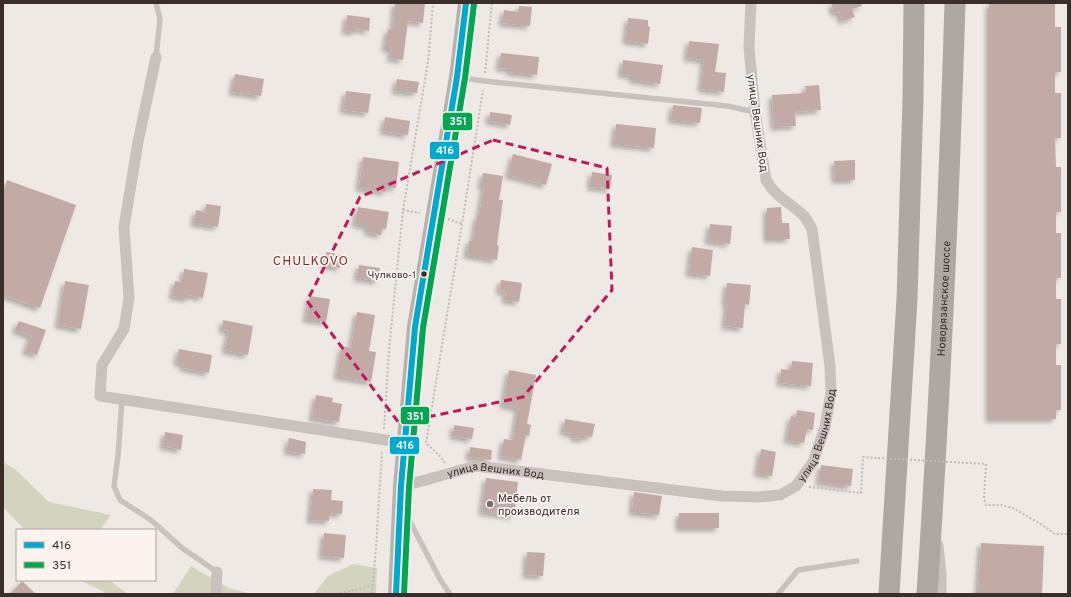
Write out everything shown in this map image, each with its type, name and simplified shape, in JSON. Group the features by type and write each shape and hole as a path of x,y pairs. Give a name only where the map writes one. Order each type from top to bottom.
{"highway":[{"path":"889,594 907,299 913,99 914,3"},
{"name":"Новорязанское шоссе","path":"927,594 951,151 956,3"}],"main road":[{"path":"396,594 405,443 415,327 457,77 466,3"}],"street":[{"name":"улица Вешних Вод","path":"402,486 476,466 722,496 758,498 780,495 796,486 813,462 826,427 831,392 830,366 812,229 805,216 777,195 770,188 766,180 755,112 749,48 751,3"},
{"path":"156,57 138,142 124,227 129,298 124,329 102,365 100,396 405,443"},
{"path":"933,498 941,574 941,594"},
{"path":"216,594 217,572"}],"lane":[{"path":"156,3 160,19 156,57"},
{"path":"457,77 727,106 755,112"},
{"path":"122,399 118,456 114,486 120,500 151,520 182,548 217,572"},
{"path":"401,504 441,581 450,594"},
{"path":"778,594 798,570 857,561"}],"path":[{"path":"372,594 389,350 403,210 428,62 433,3"},
{"path":"450,472 439,455 426,443 484,81 492,3"},
{"path":"403,210 420,213"},
{"path":"445,218 462,224"},
{"path":"796,486 861,493 863,457 986,464 984,499 986,505 1013,508 1055,534 1068,534"},
{"path":"336,594 372,586"}],"highlighted area":[{"path":"493,140 607,168 612,290 523,397 399,423 307,301 360,197"}],"green space":[{"path":"3,462 15,469 49,502 111,515 101,529 24,529 3,507"},
{"path":"353,564 377,568 376,594 314,594 328,576"},
{"path":"191,566 229,588 251,594 173,594"},
{"path":"81,581 110,581 128,594 105,594 103,591"}],"building":[{"path":"395,3 425,3 423,23 408,21 403,60 390,58 392,49 385,49 388,29 393,30"},
{"path":"831,3 861,3 862,6 852,9 855,17 842,21 839,12 834,13"},
{"path":"989,3 1055,3 1055,27 1061,27 1061,72 1055,72 1055,93 1061,93 1061,138 1055,138 1056,167 1061,167 1061,212 1056,212 1056,233 1061,233 1061,278 1056,278 1056,299 1061,299 1061,344 1056,344 1056,365 1061,365 1061,410 1056,410 1056,419 989,419"},
{"path":"519,6 532,7 530,26 502,23 504,10 518,12"},
{"path":"347,15 370,18 369,31 356,29 355,32 345,31"},
{"path":"628,18 648,20 648,26 650,27 648,44 626,41"},
{"path":"689,41 719,44 715,72 726,73 724,92 701,89 704,60 687,58"},
{"path":"501,53 539,57 537,75 510,72 510,69 499,68"},
{"path":"623,60 663,65 660,84 633,80 633,76 621,74"},
{"path":"235,74 264,79 261,96 232,92"},
{"path":"397,79 419,82 417,93 395,91"},
{"path":"819,85 821,110 795,112 796,126 774,127 772,95 806,93 805,86"},
{"path":"346,91 371,94 368,113 343,110"},
{"path":"673,105 702,108 700,123 671,120"},
{"path":"490,112 512,115 510,125 489,121"},
{"path":"385,117 410,121 408,135 383,131"},
{"path":"616,124 656,128 654,148 614,144"},
{"path":"513,154 552,164 546,185 508,175"},
{"path":"363,157 399,162 396,188 387,187 386,192 359,188"},
{"path":"855,160 855,180 835,180 834,161"},
{"path":"592,172 612,175 610,189 590,187"},
{"path":"483,173 503,176 499,200 503,200 497,245 499,246 497,260 467,255 469,241 473,241 477,216 479,216 484,186 481,186"},
{"path":"7,180 76,205 40,308 3,295 3,192"},
{"path":"206,204 221,206 218,227 194,223 196,210 205,212"},
{"path":"358,207 389,212 386,229 382,229 381,235 367,232 368,226 355,224"},
{"path":"781,207 782,223 789,223 790,239 767,239 767,208"},
{"path":"710,224 732,226 730,244 708,241"},
{"path":"692,247 713,250 710,276 689,273"},
{"path":"326,252 342,255 340,268 324,265"},
{"path":"359,265 380,268 378,281 357,278"},
{"path":"184,269 208,273 203,298 189,295 189,299 172,296 175,281 182,282"},
{"path":"501,280 522,283 519,302 505,300 506,292 499,291"},
{"path":"65,281 89,285 81,329 58,325"},
{"path":"727,283 751,285 749,305 745,304 743,328 725,326"},
{"path":"310,296 330,299 326,322 306,319"},
{"path":"357,312 375,315 369,351 376,352 371,382 337,376 342,346 351,348"},
{"path":"223,320 253,326 248,355 225,350 229,331 222,330"},
{"path":"19,321 46,330 37,355 25,351 31,336 15,330"},
{"path":"179,349 212,355 209,373 183,368 184,364 177,362"},
{"path":"792,361 813,363 811,386 780,383 781,369 791,370"},
{"path":"509,370 536,375 527,424 531,425 529,436 526,435 521,460 501,456 504,439 513,440 518,408 503,405"},
{"path":"316,395 333,398 332,402 342,404 339,422 312,418"},
{"path":"797,410 815,413 813,430 807,429 804,443 787,440 791,416 796,417"},
{"path":"565,419 595,424 592,437 586,436 585,439 574,438 574,434 563,432"},
{"path":"454,425 474,428 472,439 453,436"},
{"path":"165,432 183,435 181,450 163,446"},
{"path":"289,438 306,442 305,454 287,451"},
{"path":"470,447 492,450 491,460 469,457"},
{"path":"761,449 776,452 772,476 757,473"},
{"path":"821,465 853,469 851,486 819,482"},
{"path":"486,478 518,482 514,516 482,512"},
{"path":"313,489 332,490 331,500 343,501 342,514 330,513 329,521 310,520"},
{"path":"634,492 662,496 659,515 632,512"},
{"path":"679,513 719,513 719,528 679,528"},
{"path":"324,533 346,535 344,558 322,556"},
{"path":"981,543 1044,546 1042,594 978,594"},
{"path":"527,552 545,553 543,576 526,575"},
{"path":"22,581 36,594 10,594"}],"transit line":[{"name":"416","path":"396,594 401,486 415,327 457,77 466,3"},
{"name":"351","path":"404,594 409,487 423,328 465,78 474,4"}],"place":[{"name":"Чулково-1","path":"424,274"},
{"name":"Мебель от производителя","path":"490,504"}],"district":[{"name":"CHULKOVO","path":"311,260"}]}
